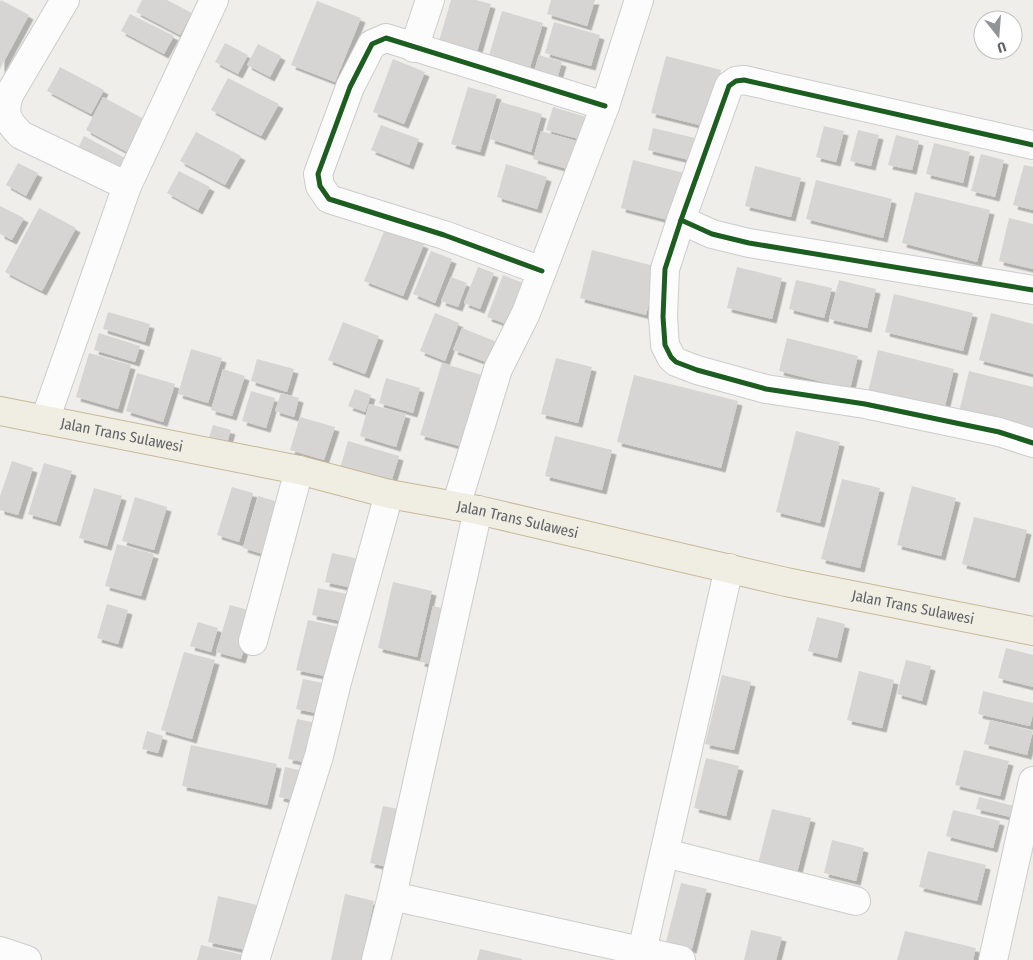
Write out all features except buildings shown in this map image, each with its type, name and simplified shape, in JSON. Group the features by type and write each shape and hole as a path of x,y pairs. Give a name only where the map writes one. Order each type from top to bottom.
{"highway":[{"name":"Jalan Trans Sulawesi","path":"0,411 299,470 389,494 467,508 786,582 1033,631"}],"street":[{"path":"65,0 9,95 6,105 5,123 20,135 127,186"},
{"path":"45,420 127,186 214,0"},
{"path":"414,48 430,0"},
{"path":"376,960 392,896 467,508 498,369 526,313 605,106 639,0"},
{"path":"542,271 444,235 329,198 320,186 318,174 350,87 372,44 386,38 605,106"},
{"path":"1033,145 744,80 736,81 729,86 665,269 663,317 665,345 671,357 676,362 697,370 766,389 865,404 999,432 1033,443"},
{"path":"681,220 712,234 749,243 1033,290"},
{"path":"253,642 299,470"},
{"path":"255,960 319,756 337,682 389,494"},
{"path":"641,956 728,568"},
{"path":"993,960 1033,781"},
{"path":"664,853 856,900"},
{"path":"392,896 641,956 682,960"}],"cycle path":[{"path":"542,271 444,235 329,199 320,186 318,174 350,87 372,44 386,38 605,106"},
{"path":"1033,145 744,80 736,81 729,86 681,220 712,234 749,243 1033,290"},
{"path":"681,220 665,269 663,317 665,345 676,362 697,370 766,389 865,404 999,432 1033,443"}]}
